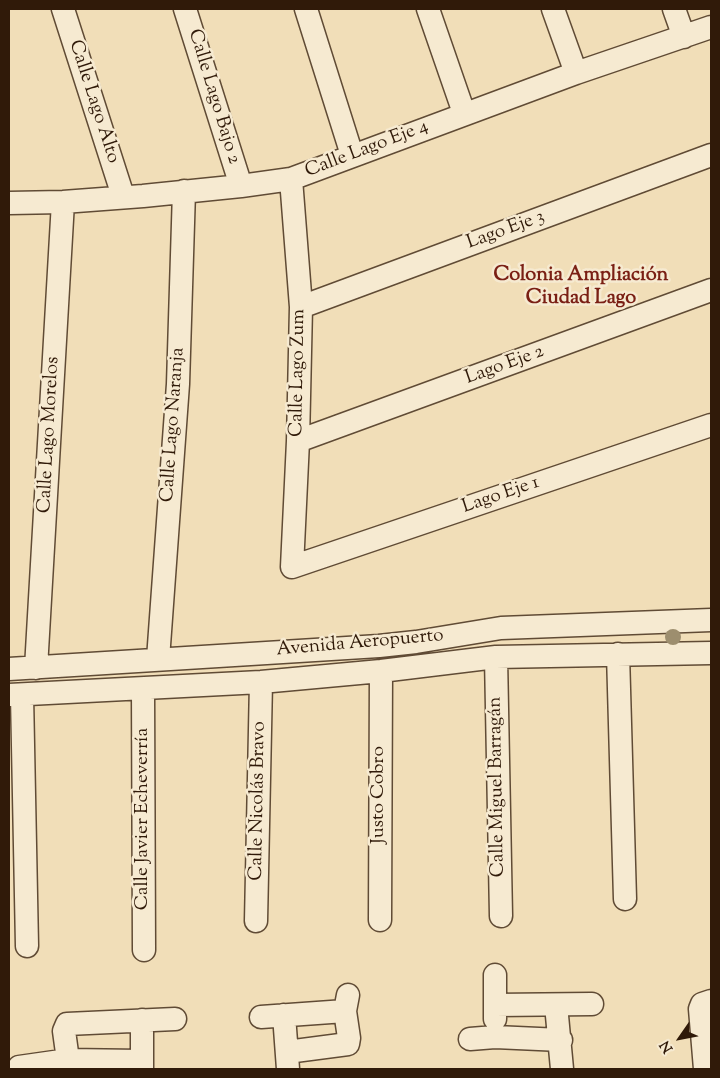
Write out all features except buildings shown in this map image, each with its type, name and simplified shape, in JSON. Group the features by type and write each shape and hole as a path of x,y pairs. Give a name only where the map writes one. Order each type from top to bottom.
{"street":[{"name":"Calle Lago Alto","path":"63,9 123,196"},
{"name":"Calle Lago Bajo 2","path":"185,9 241,186"},
{"path":"306,9 352,156"},
{"path":"428,9 464,113"},
{"path":"553,9 576,73"},
{"path":"674,9 684,37"},
{"name":"Calle Lago Eje 4","path":"10,200 63,202 241,186 291,179 464,113 711,27"},
{"name":"Lago Eje 3","path":"301,306 711,155"},
{"name":"Calle Lago Zum","path":"291,179 301,306 298,441 292,567"},
{"name":"Calle Lago Naranja","path":"158,659 178,384 184,191"},
{"name":"Calle Lago Morelos","path":"36,668 63,202"},
{"name":"Lago Eje 2","path":"298,441 711,290"},
{"name":"Lago Eje 1","path":"292,567 711,425"},
{"name":"Avenida Aeropuerto","path":"9,669 369,647 416,642 501,628 711,620"},
{"path":"416,642 419,666"},
{"name":"Avenida Aeropuerto","path":"15,695 261,682 381,671 496,657 711,653"},
{"path":"618,654 625,899"},
{"name":"Calle Miguel Barragán","path":"496,657 501,916"},
{"name":"Justo Cobro","path":"380,920 381,671"},
{"name":"Calle Nicolás Bravo","path":"256,921 261,682"},
{"name":"Calle Javier Echeverría","path":"143,689 144,950"},
{"path":"15,695 27,946"},
{"path":"495,975 496,1037"},
{"path":"705,1069 707,1036 700,1009 707,1002"},
{"path":"261,1017 284,1015 347,1003 348,1044 288,1060 284,1015"},
{"path":"495,1005 592,1004"},
{"path":"556,1005 561,1040 562,1069"},
{"path":"68,1060 64,1031 66,1026 70,1024 175,1019"},
{"path":"19,1067 68,1060 141,1065 142,1020"},
{"path":"470,1039 496,1037 561,1040"}],"district":[{"name":"Colonia Ampliación Ciudad Lago","path":"581,288"}]}
